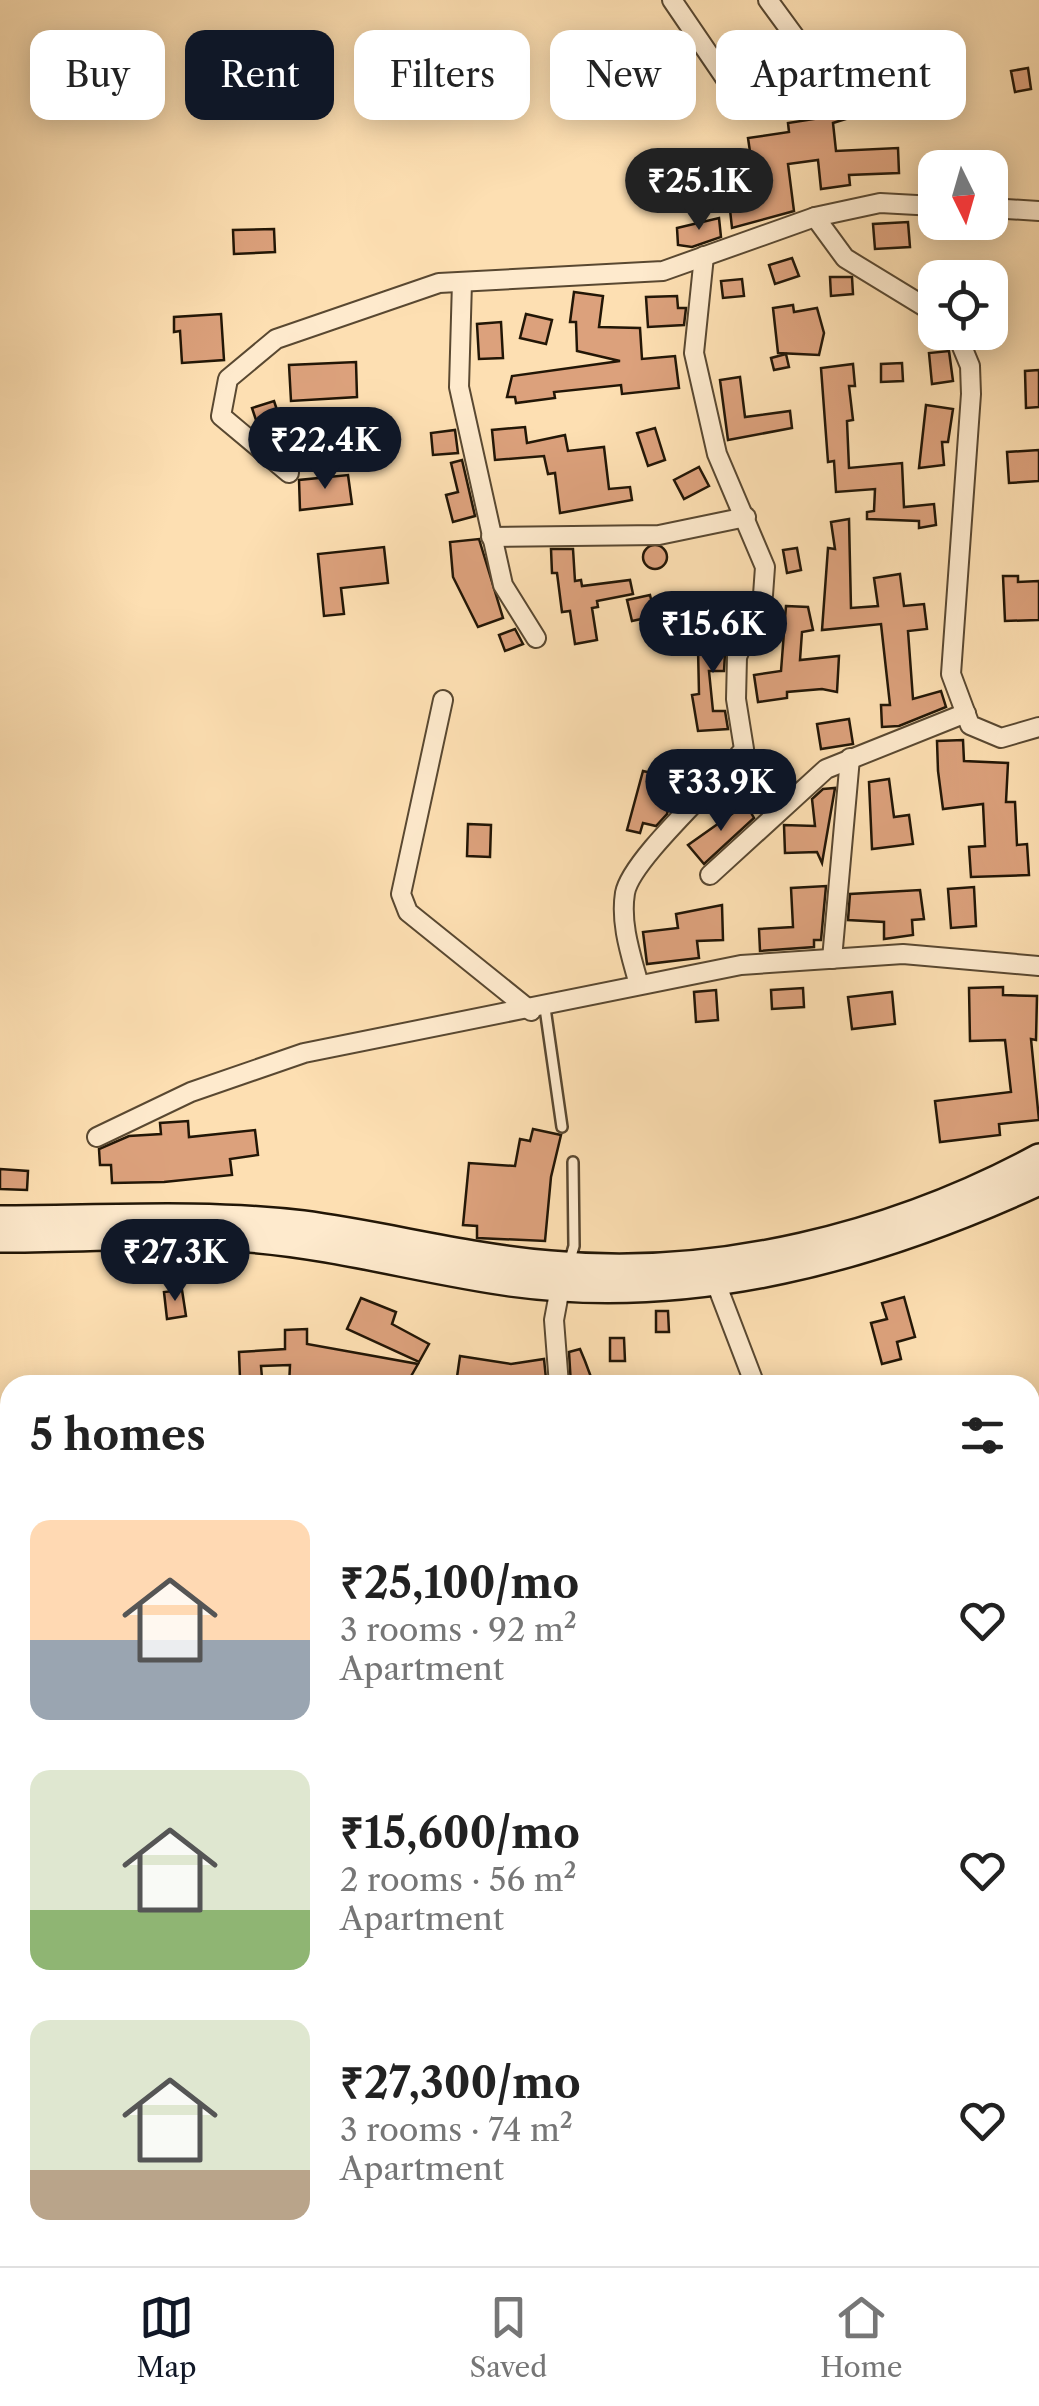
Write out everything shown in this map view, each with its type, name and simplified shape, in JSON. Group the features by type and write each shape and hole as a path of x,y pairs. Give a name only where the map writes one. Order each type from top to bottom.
{"main road":[{"path":"0,1219 242,1219 562,1277 790,1249 921,1209 1039,1157"},
{"path":"0,1239 246,1239 562,1277 716,1283 832,1261 896,1241 1039,1182"}],"street":[{"path":"672,0 716,65"},
{"path":"768,0 789,30"},
{"path":"289,473 221,416 228,379 276,339 440,283 663,271 815,216 880,204 918,205"},
{"path":"1008,209 1039,210"},
{"path":"815,216 845,258 918,303"},
{"path":"640,985 625,932 626,889 655,846 744,749 736,698 738,657 763,595 765,567 717,454 694,353 704,256"},
{"path":"462,282 459,387 503,585 536,638"},
{"path":"963,350 970,366 971,394 951,674 970,725 1001,738 1039,727"},
{"path":"491,537 658,535 746,517"},
{"path":"443,700 401,894 408,912 538,1009"},
{"path":"710,875 826,770 966,713"},
{"path":"832,959 850,758"},
{"path":"97,1137 191,1092 304,1052 538,1009 740,966 903,954 1039,966"},
{"path":"558,1375 562,1277"},
{"path":"716,1283 751,1375"}],"lane":[{"path":"538,1009 562,1127"},
{"path":"562,1277 574,1246 573,1162"}],"building":[{"path":"1028,68 1031,89 1015,92 1011,71"},
{"path":"842,120 833,123 836,151 898,148 899,173 849,175 850,185 821,189 818,160 788,164 794,211 732,228 727,183 754,179 748,138 789,132 788,123"},
{"path":"713,156 716,183 684,186 681,160"},
{"path":"719,218 721,237 692,247 678,245 677,228"},
{"path":"908,222 910,247 875,249 873,224"},
{"path":"274,229 275,252 234,254 233,230"},
{"path":"792,258 799,276 775,284 769,265"},
{"path":"830,277 852,277 853,294 831,296"},
{"path":"742,279 744,296 723,298 721,281"},
{"path":"574,292 603,296 599,327 640,328 642,359 675,356 679,388 622,394 621,385 554,392 555,398 516,403 515,397 507,397 512,376 620,361 577,351 576,322 570,322"},
{"path":"677,296 678,308 686,308 684,325 648,327 646,297"},
{"path":"793,305 794,312 817,308 824,333 819,355 778,353 773,308"},
{"path":"221,314 224,360 182,363 180,331 174,332 174,317"},
{"path":"526,314 552,320 546,344 520,338"},
{"path":"501,322 503,358 479,359 477,324"},
{"path":"949,351 953,381 932,384 929,353"},
{"path":"786,354 789,367 774,370 771,358"},
{"path":"356,362 357,397 291,401 289,365"},
{"path":"902,363 903,381 881,382 881,364"},
{"path":"853,364 855,386 849,386 853,420 847,421 849,468 902,463 904,507 934,504 936,525 919,528 919,521 867,519 867,512 874,511 875,489 836,492 834,461 828,462 821,368"},
{"path":"1039,370 1039,407 1026,408 1025,371"},
{"path":"740,377 745,417 790,411 792,428 728,440 720,380"},
{"path":"274,401 282,425 260,432 252,408"},
{"path":"926,405 953,409 948,442 942,442 944,465 919,468"},
{"path":"525,427 527,443 565,435 568,451 604,447 609,489 630,487 632,500 560,513 555,473 548,474 544,456 495,460 492,430"},
{"path":"655,428 665,460 648,466 637,433"},
{"path":"455,430 458,453 433,455 431,433"},
{"path":"1039,450 1039,481 1009,483 1007,452"},
{"path":"462,460 475,516 453,522 446,495 458,492 451,463"},
{"path":"699,467 709,486 684,499 674,480"},
{"path":"348,475 352,504 300,510 299,480"},
{"path":"849,519 851,608 878,606 874,578 900,574 904,606 924,604 927,629 908,631 913,699 941,691 946,707 899,726 882,727 881,705 890,705 881,624 822,630 828,548 835,549 831,522"},
{"path":"479,539 503,618 478,627 453,577 450,542"},
{"path":"655,545 667,557 655,569 643,557"},
{"path":"384,547 388,583 341,588 344,614 324,616 318,554"},
{"path":"797,548 801,570 787,573 783,550"},
{"path":"551,549 573,549 575,581 581,580 582,586 630,580 633,594 597,601 598,607 592,608 597,640 575,644 570,611 562,612 557,573 552,573"},
{"path":"1003,576 1018,576 1018,582 1039,581 1039,620 1005,621"},
{"path":"650,595 655,616 632,621 627,600"},
{"path":"786,606 808,607 813,630 802,632 800,660 839,656 837,692 787,692 787,698 758,702 754,675 781,671"},
{"path":"722,608 738,612 732,636 726,635 724,671 709,671 713,711 725,711 728,729 698,731 692,695 699,694 698,648 714,648"},
{"path":"515,629 523,644 505,651 499,635"},
{"path":"849,719 853,744 821,749 817,724"},
{"path":"963,740 964,761 1008,763 1006,802 1015,802 1017,845 1027,844 1029,875 971,877 969,847 985,846 983,804 943,809 938,771 937,741"},
{"path":"643,771 656,774 652,788 672,793 667,814 656,826 643,823 640,833 627,830"},
{"path":"889,779 894,817 909,815 913,844 872,849 869,782"},
{"path":"835,788 822,863 817,852 785,853 784,825 815,826 812,799 823,789"},
{"path":"746,804 754,818 704,864 688,845"},
{"path":"468,824 491,825 490,857 467,856"},
{"path":"826,886 821,940 814,940 814,947 760,951 759,929 793,927 791,888"},
{"path":"974,887 976,926 951,928 948,889"},
{"path":"920,890 924,919 912,920 913,935 884,939 884,922 848,920 850,894"},
{"path":"722,905 723,940 697,941 699,958 647,964 643,932 678,928 676,914"},
{"path":"1003,987 1003,995 1037,996 1036,1040 1031,1039 1039,1120 999,1124 1000,1135 940,1142 935,1101 1011,1092 1005,1040 970,1041 969,988"},
{"path":"803,988 804,1007 772,1009 771,990"},
{"path":"716,990 718,1020 696,1022 694,992"},
{"path":"892,992 895,1024 852,1029 848,997"},
{"path":"188,1121 189,1137 255,1130 258,1155 230,1159 232,1175 164,1182 112,1183 111,1165 100,1165 99,1149 129,1136 161,1134 160,1123"},
{"path":"533,1129 561,1135 551,1177 545,1241 477,1238 477,1226 463,1225 469,1163 515,1166 520,1139 530,1141"},
{"path":"0,1169 28,1171 27,1190 0,1189"},
{"path":"182,1290 186,1316 167,1319 164,1292"},
{"path":"904,1297 915,1337 897,1342 901,1359 882,1364 871,1323 887,1319 882,1303"},
{"path":"361,1298 396,1312 392,1324 429,1344 419,1362 347,1329"},
{"path":"656,1311 668,1311 669,1332 656,1332"},
{"path":"307,1329 307,1344 418,1364 412,1375 290,1375 290,1365 261,1366 262,1375 240,1375 239,1352 285,1349 285,1330"},
{"path":"610,1338 624,1338 625,1361 610,1361"},
{"path":"580,1349 590,1375 570,1375 569,1352"},
{"path":"460,1356 511,1364 544,1359 546,1375 457,1375"}]}
